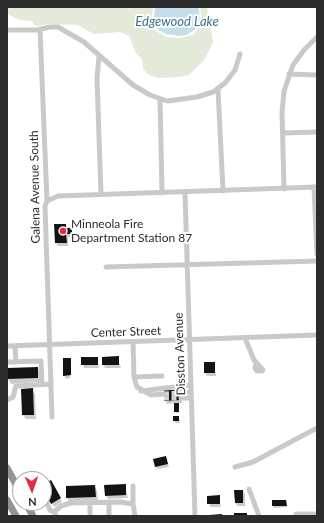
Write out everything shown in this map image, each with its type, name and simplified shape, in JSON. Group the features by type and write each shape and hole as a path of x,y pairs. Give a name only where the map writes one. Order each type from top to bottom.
{"highway":[{"path":"7,468 12,477"},
{"path":"7,500 16,516"}],"street":[{"path":"7,30 58,27 78,38 133,85 167,101 197,98 218,88 235,70 240,54"},
{"name":"Galena Avenue South","path":"40,29 47,201 45,206 52,417"},
{"path":"284,189 282,102 289,74 301,54 317,37"},
{"path":"99,56 97,79 101,194"},
{"path":"289,74 317,75"},
{"path":"218,88 223,191"},
{"path":"160,99 162,193"},
{"path":"282,133 317,132"},
{"path":"47,201 58,196 316,187 317,255"},
{"name":"Disston Avenue","path":"185,192 194,516"},
{"path":"106,266 317,261"},
{"name":"Center Street","path":"7,346 317,335"},
{"path":"245,338 256,363"},
{"path":"133,342 134,377 137,387 151,396 164,396"},
{"path":"15,346 16,362"},
{"path":"7,362 41,361 42,384"},
{"path":"134,377 162,376"},
{"path":"7,400 13,397 16,386 51,384"},
{"path":"141,390 191,385"},
{"path":"181,396 191,395"},
{"path":"235,467 253,462 317,428"},
{"path":"133,486 135,516"},
{"path":"249,489 259,516"},
{"path":"55,514 62,506 71,503 108,502 133,504"},
{"path":"108,502 109,516"},
{"path":"90,503 90,516"},
{"path":"296,514 317,514"}],"green space":[{"path":"7,7 153,7 152,18 156,31 166,37 179,38 193,35 202,22 200,7 207,7 213,42 205,59 189,75 159,78 149,75 143,69 142,59 136,53 129,36 120,32 94,34 77,25 50,24 35,26 32,21 20,20 7,14"}],"water":[{"name":"Edgewood Lake","path":"155,7 197,7 199,9 200,22 197,28 187,35 179,36 166,34 157,29 154,17"}],"building":[{"name":"Minneola Fire Department Station 87","path":"54,224 66,224 66,228 72,228 72,234 66,234 67,243 55,243"},
{"path":"119,356 119,365 102,365 102,357"},
{"path":"81,357 98,357 98,365 81,365"},
{"path":"63,358 71,358 71,375 63,376"},
{"path":"204,362 215,362 215,373 204,373"},
{"path":"38,367 38,378 7,379 7,368"},
{"path":"33,388 34,415 22,415 21,389"},
{"path":"164,390 181,390 181,400 164,401"},
{"path":"174,403 179,403 179,412 174,412"},
{"path":"173,416 179,416 179,421 173,421"},
{"path":"166,456 168,464 155,467 153,459"},
{"path":"52,482 61,498 52,503"},
{"path":"126,484 126,495 105,496 104,485"},
{"path":"95,485 96,497 66,498 66,486"},
{"path":"234,490 243,490 243,503 235,503"},
{"path":"220,495 220,504 207,504 207,496"},
{"path":"272,500 286,500 287,506 272,506"},
{"path":"234,513 247,513 247,516 234,516"},
{"path":"222,514 222,516 209,516 209,515"}],"tunnel":[{"path":"164,394 181,393"},
{"path":"164,398 181,398"}],"place":[{"name":"Minneola Fire Department Station 87","path":"63,231"}]}
